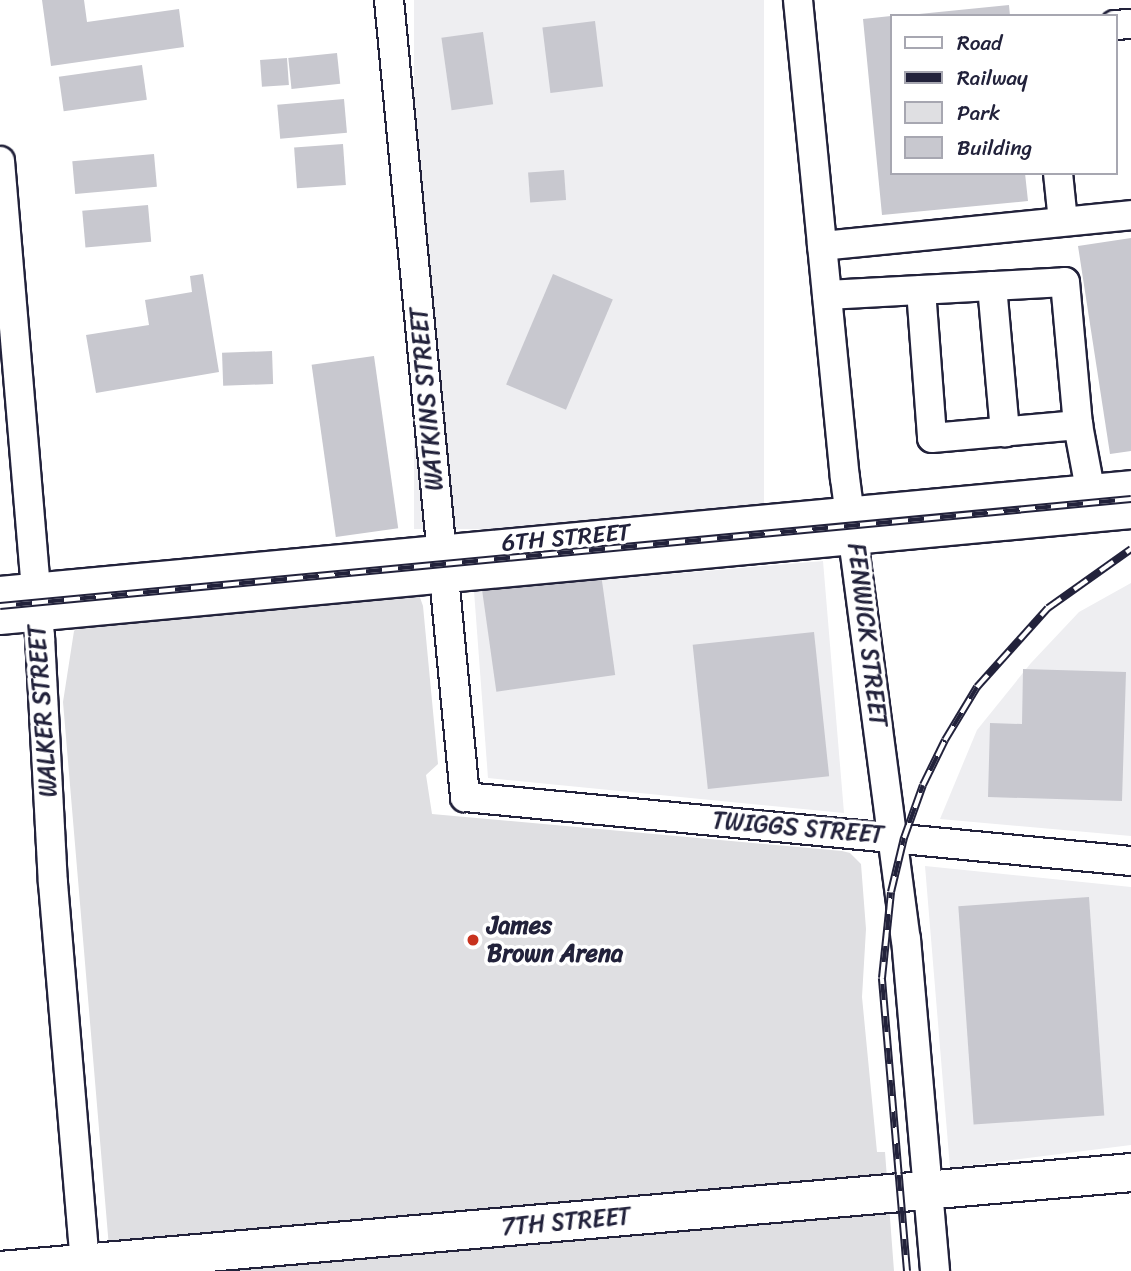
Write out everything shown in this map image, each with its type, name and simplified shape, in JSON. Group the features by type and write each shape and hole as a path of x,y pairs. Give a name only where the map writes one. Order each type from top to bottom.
{"main road":[{"name":"7TH STREET","path":"0,1270 1131,1172"}],"street":[{"name":"WATKINS STREET","path":"389,0 465,797"},
{"name":"FENWICK STREET","path":"798,0 850,512 906,939 935,1271"},
{"name":"WALKER STREET","path":"0,161 38,617 53,883 85,1262"},
{"path":"1058,175 1062,221"},
{"path":"822,246 1131,215"},
{"path":"827,295 1065,282 1078,425 1090,489"},
{"path":"992,286 1005,432"},
{"path":"921,290 932,438 1078,425"},
{"name":"6TH STREET","path":"0,591 1131,485"},
{"name":"6TH STREET","path":"0,620 1131,514"},
{"name":"TWIGGS STREET","path":"465,797 1131,861"}],"shaded area":[{"path":"414,0 764,0 764,529 414,529"},
{"path":"823,561 844,813 488,778 474,591"},
{"path":"1131,583 1131,836 940,819 977,730 1031,663 1079,612"},
{"path":"925,866 1131,887 1131,1145 950,1168"}],"green space":[{"name":"James Brown Arena","path":"417,589 423,606 438,764 426,775 432,814 842,851 850,853 861,864 866,929 862,997 877,1152 885,1152 894,1271 111,1271 63,702 74,631 81,624"}],"building":[{"path":"42,0 84,0 87,22 179,9 184,47 51,66"},
{"path":"1009,5 1010,14 919,14"},
{"path":"890,16 890,175 1025,175 1028,201 882,215 863,19"},
{"path":"595,21 603,87 550,93 542,27"},
{"path":"483,32 493,104 452,110 441,38"},
{"path":"337,53 340,84 292,89 288,58"},
{"path":"287,58 289,85 262,87 260,60"},
{"path":"142,65 147,100 64,111 59,77"},
{"path":"344,99 347,133 280,139 277,105"},
{"path":"343,144 346,185 297,188 294,147"},
{"path":"154,154 157,187 75,194 72,161"},
{"path":"564,170 566,200 530,202 528,173"},
{"path":"148,205 151,242 85,248 82,211"},
{"path":"1131,238 1131,451 1110,454 1078,246"},
{"path":"203,274 219,372 96,393 86,335 149,325 145,300 192,292 190,276"},
{"path":"553,274 613,299 566,410 506,384"},
{"path":"272,351 273,384 223,386 222,353"},
{"path":"374,356 398,528 336,537 312,365"},
{"path":"601,574 615,675 496,692 482,591"},
{"path":"814,632 829,776 708,789 693,645"},
{"path":"1023,669 1126,672 1122,801 988,797 990,723 1022,724"},
{"path":"1089,897 1104,1115 974,1125 958,906"}],"railway":[{"path":"0,606 1131,499"},
{"path":"907,1271 882,978 891,892 904,838 923,785 945,740 977,687 1048,608 1131,549"}],"place":[{"name":"James Brown Arena","path":"473,940"}]}
